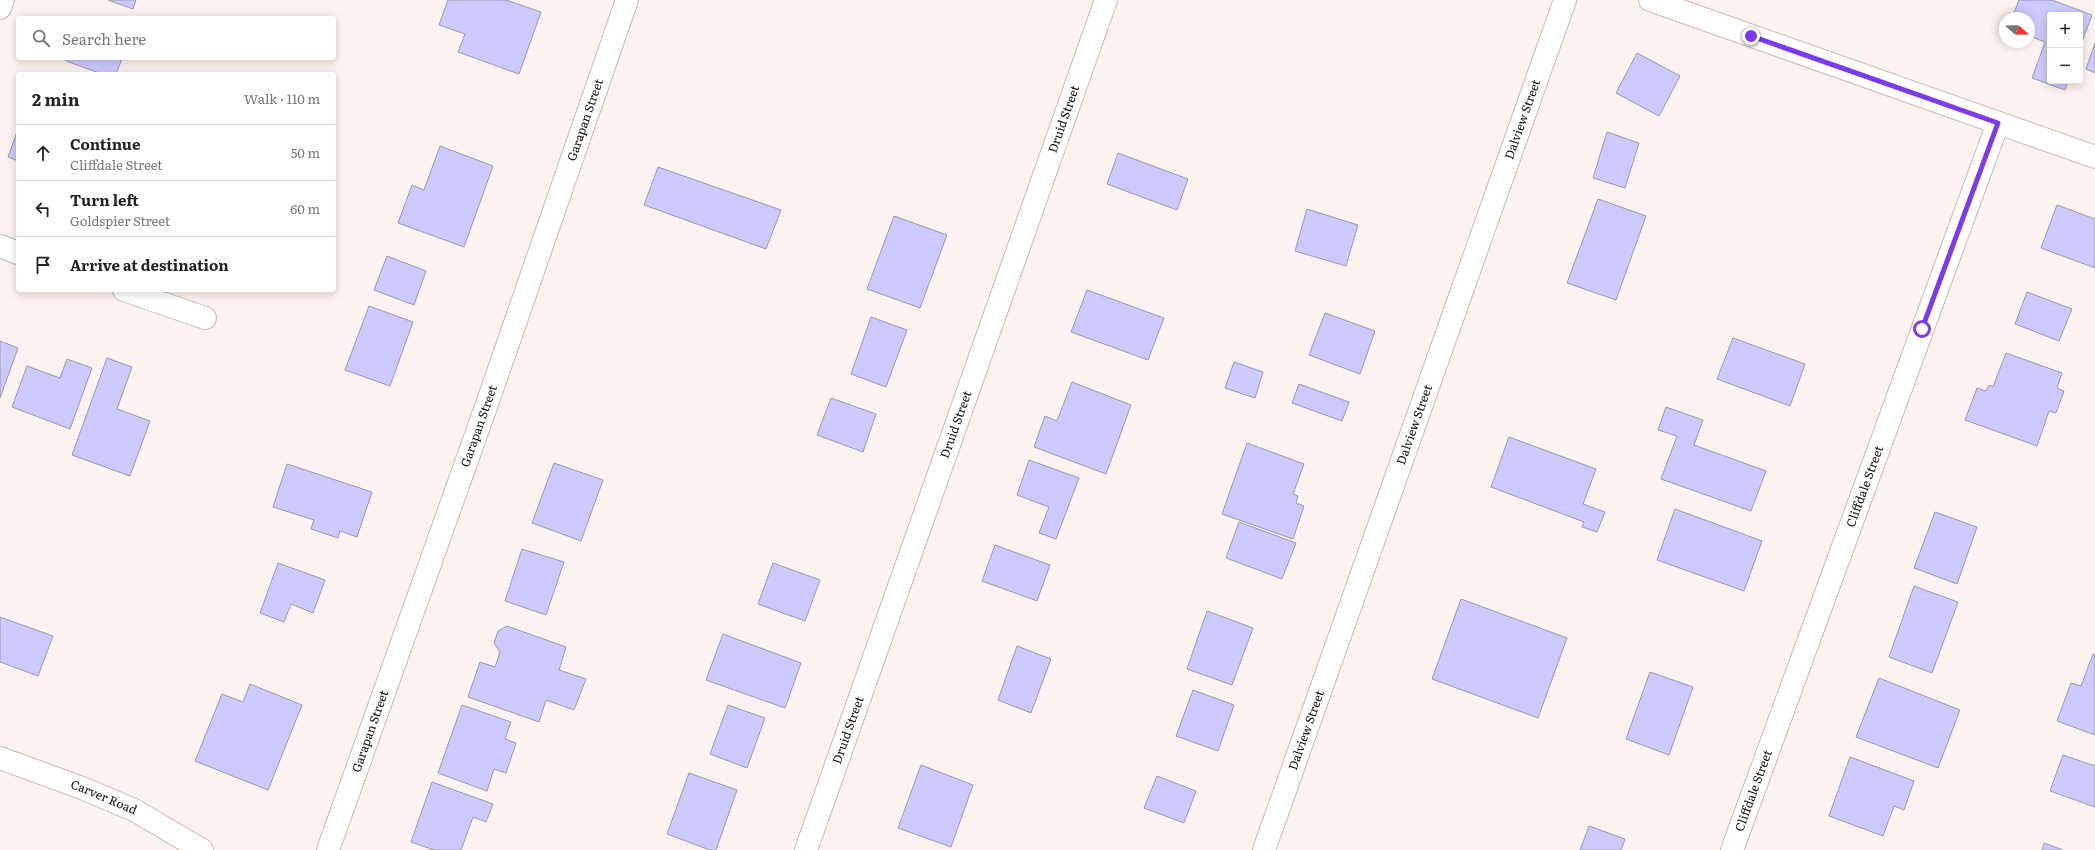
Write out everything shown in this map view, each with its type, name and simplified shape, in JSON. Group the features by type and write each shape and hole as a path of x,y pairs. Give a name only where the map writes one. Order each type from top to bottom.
{"street":[{"path":"0,8 3,0"},
{"name":"Garapan Street","path":"328,850 487,404 627,0"},
{"name":"Druid Street","path":"806,850 1106,0"},
{"name":"Dalview Street","path":"1264,850 1565,0"},
{"path":"1650,0 2095,158"},
{"name":"Cliffdale Street","path":"1732,850 1998,123"},
{"path":"0,246 16,252"},
{"path":"130,292 205,318"},
{"name":"Carver Road","path":"0,758 82,788 134,810 202,850"}],"building":[{"path":"108,0 136,0 133,9"},
{"path":"448,0 506,0 541,12 519,74 458,52 465,34 439,25"},
{"path":"2019,0 2052,0 2092,15 2083,39 2083,12 2047,12 2047,83 2032,78 2045,42 2035,38 2035,12 2014,12"},
{"path":"2095,43 2095,73 2086,69"},
{"path":"1637,53 1680,76 1659,116 1616,93"},
{"path":"122,60 117,72 96,72 66,61"},
{"path":"2048,84 2067,84 2065,90"},
{"path":"1607,132 1639,143 1625,188 1593,178"},
{"path":"16,135 16,160 8,157"},
{"path":"440,146 493,166 464,247 398,223 412,185 424,190"},
{"path":"1118,153 1188,179 1177,210 1107,184"},
{"path":"658,167 781,210 766,249 644,205"},
{"path":"1598,199 1646,216 1616,300 1567,283"},
{"path":"2057,205 2095,219 2095,268 2041,248"},
{"path":"1307,209 1358,225 1346,266 1295,251"},
{"path":"894,216 947,235 920,308 867,289"},
{"path":"387,256 426,271 414,305 374,290"},
{"path":"1087,290 1164,318 1148,360 1071,332"},
{"path":"2027,292 2072,309 2059,341 2015,324"},
{"path":"369,306 413,322 390,386 345,370"},
{"path":"1325,313 1375,331 1360,374 1309,355"},
{"path":"871,317 907,330 886,387 851,374"},
{"path":"1733,338 1805,364 1790,406 1717,379"},
{"path":"0,341 18,348 0,398"},
{"path":"2006,353 2062,373 2057,388 2064,391 2056,413 2049,411 2037,446 1965,420 1977,388 1986,391 1989,385 1993,387"},
{"path":"107,358 132,367 117,409 150,421 130,476 72,455"},
{"path":"67,359 92,368 70,429 12,407 27,366 60,378"},
{"path":"1234,362 1263,372 1255,398 1225,388"},
{"path":"1072,382 1131,405 1106,474 1034,447 1045,416 1057,421"},
{"path":"1299,384 1349,402 1342,421 1292,403"},
{"path":"831,398 876,414 863,452 817,435"},
{"path":"1666,407 1703,420 1694,445 1766,471 1751,511 1661,479 1677,436 1658,430"},
{"path":"1509,437 1596,469 1583,504 1605,512 1597,532 1582,527 1584,522 1491,487"},
{"path":"1247,443 1304,464 1293,494 1298,496 1296,503 1304,506 1293,539 1222,514"},
{"path":"1029,460 1079,478 1056,539 1039,533 1049,507 1017,495"},
{"path":"554,463 603,480 581,541 532,523"},
{"path":"287,464 372,492 357,537 340,531 338,538 311,529 314,520 273,507"},
{"path":"1675,509 1762,541 1744,591 1657,560"},
{"path":"1935,512 1977,527 1957,584 1914,568"},
{"path":"1239,522 1296,543 1282,579 1226,558"},
{"path":"995,545 1050,565 1037,601 982,581"},
{"path":"522,549 564,562 546,615 505,601"},
{"path":"278,563 325,580 313,613 291,604 284,622 260,613"},
{"path":"773,563 820,580 805,621 758,604"},
{"path":"1914,586 1958,602 1932,673 1889,657"},
{"path":"1461,599 1567,638 1538,718 1432,679"},
{"path":"1207,611 1253,628 1232,685 1187,669"},
{"path":"0,617 53,636 38,676 0,662"},
{"path":"507,626 566,647 559,670 586,679 574,710 546,700 539,722 468,697 480,662 495,667 500,652 494,643 498,631"},
{"path":"723,634 801,663 785,708 706,680"},
{"path":"1017,646 1051,659 1031,713 998,700"},
{"path":"2093,654 2095,655 2095,735 2057,721 2071,683 2081,686"},
{"path":"1650,672 1693,687 1669,755 1626,739"},
{"path":"1879,678 1960,710 1938,768 1856,737"},
{"path":"250,684 302,705 268,790 195,761 222,694 243,702"},
{"path":"1193,690 1234,705 1218,751 1176,736"},
{"path":"462,705 511,722 505,739 516,743 506,773 494,769 487,791 438,773"},
{"path":"728,705 765,718 747,768 710,754"},
{"path":"2063,755 2095,766 2095,807 2050,791"},
{"path":"1850,757 1914,781 1904,810 1894,806 1883,836 1829,816"},
{"path":"921,765 973,785 951,847 898,828"},
{"path":"689,773 737,790 716,850 710,850 667,834"},
{"path":"1157,776 1196,791 1184,823 1144,808"},
{"path":"432,782 493,804 486,822 473,817 461,850 434,850 411,842"},
{"path":"1589,826 1625,839 1621,850 1580,850"},
{"path":"2044,843 2063,850 2042,850"}],"route":[{"path":"1751,36 1998,123 1922,329"}]}
